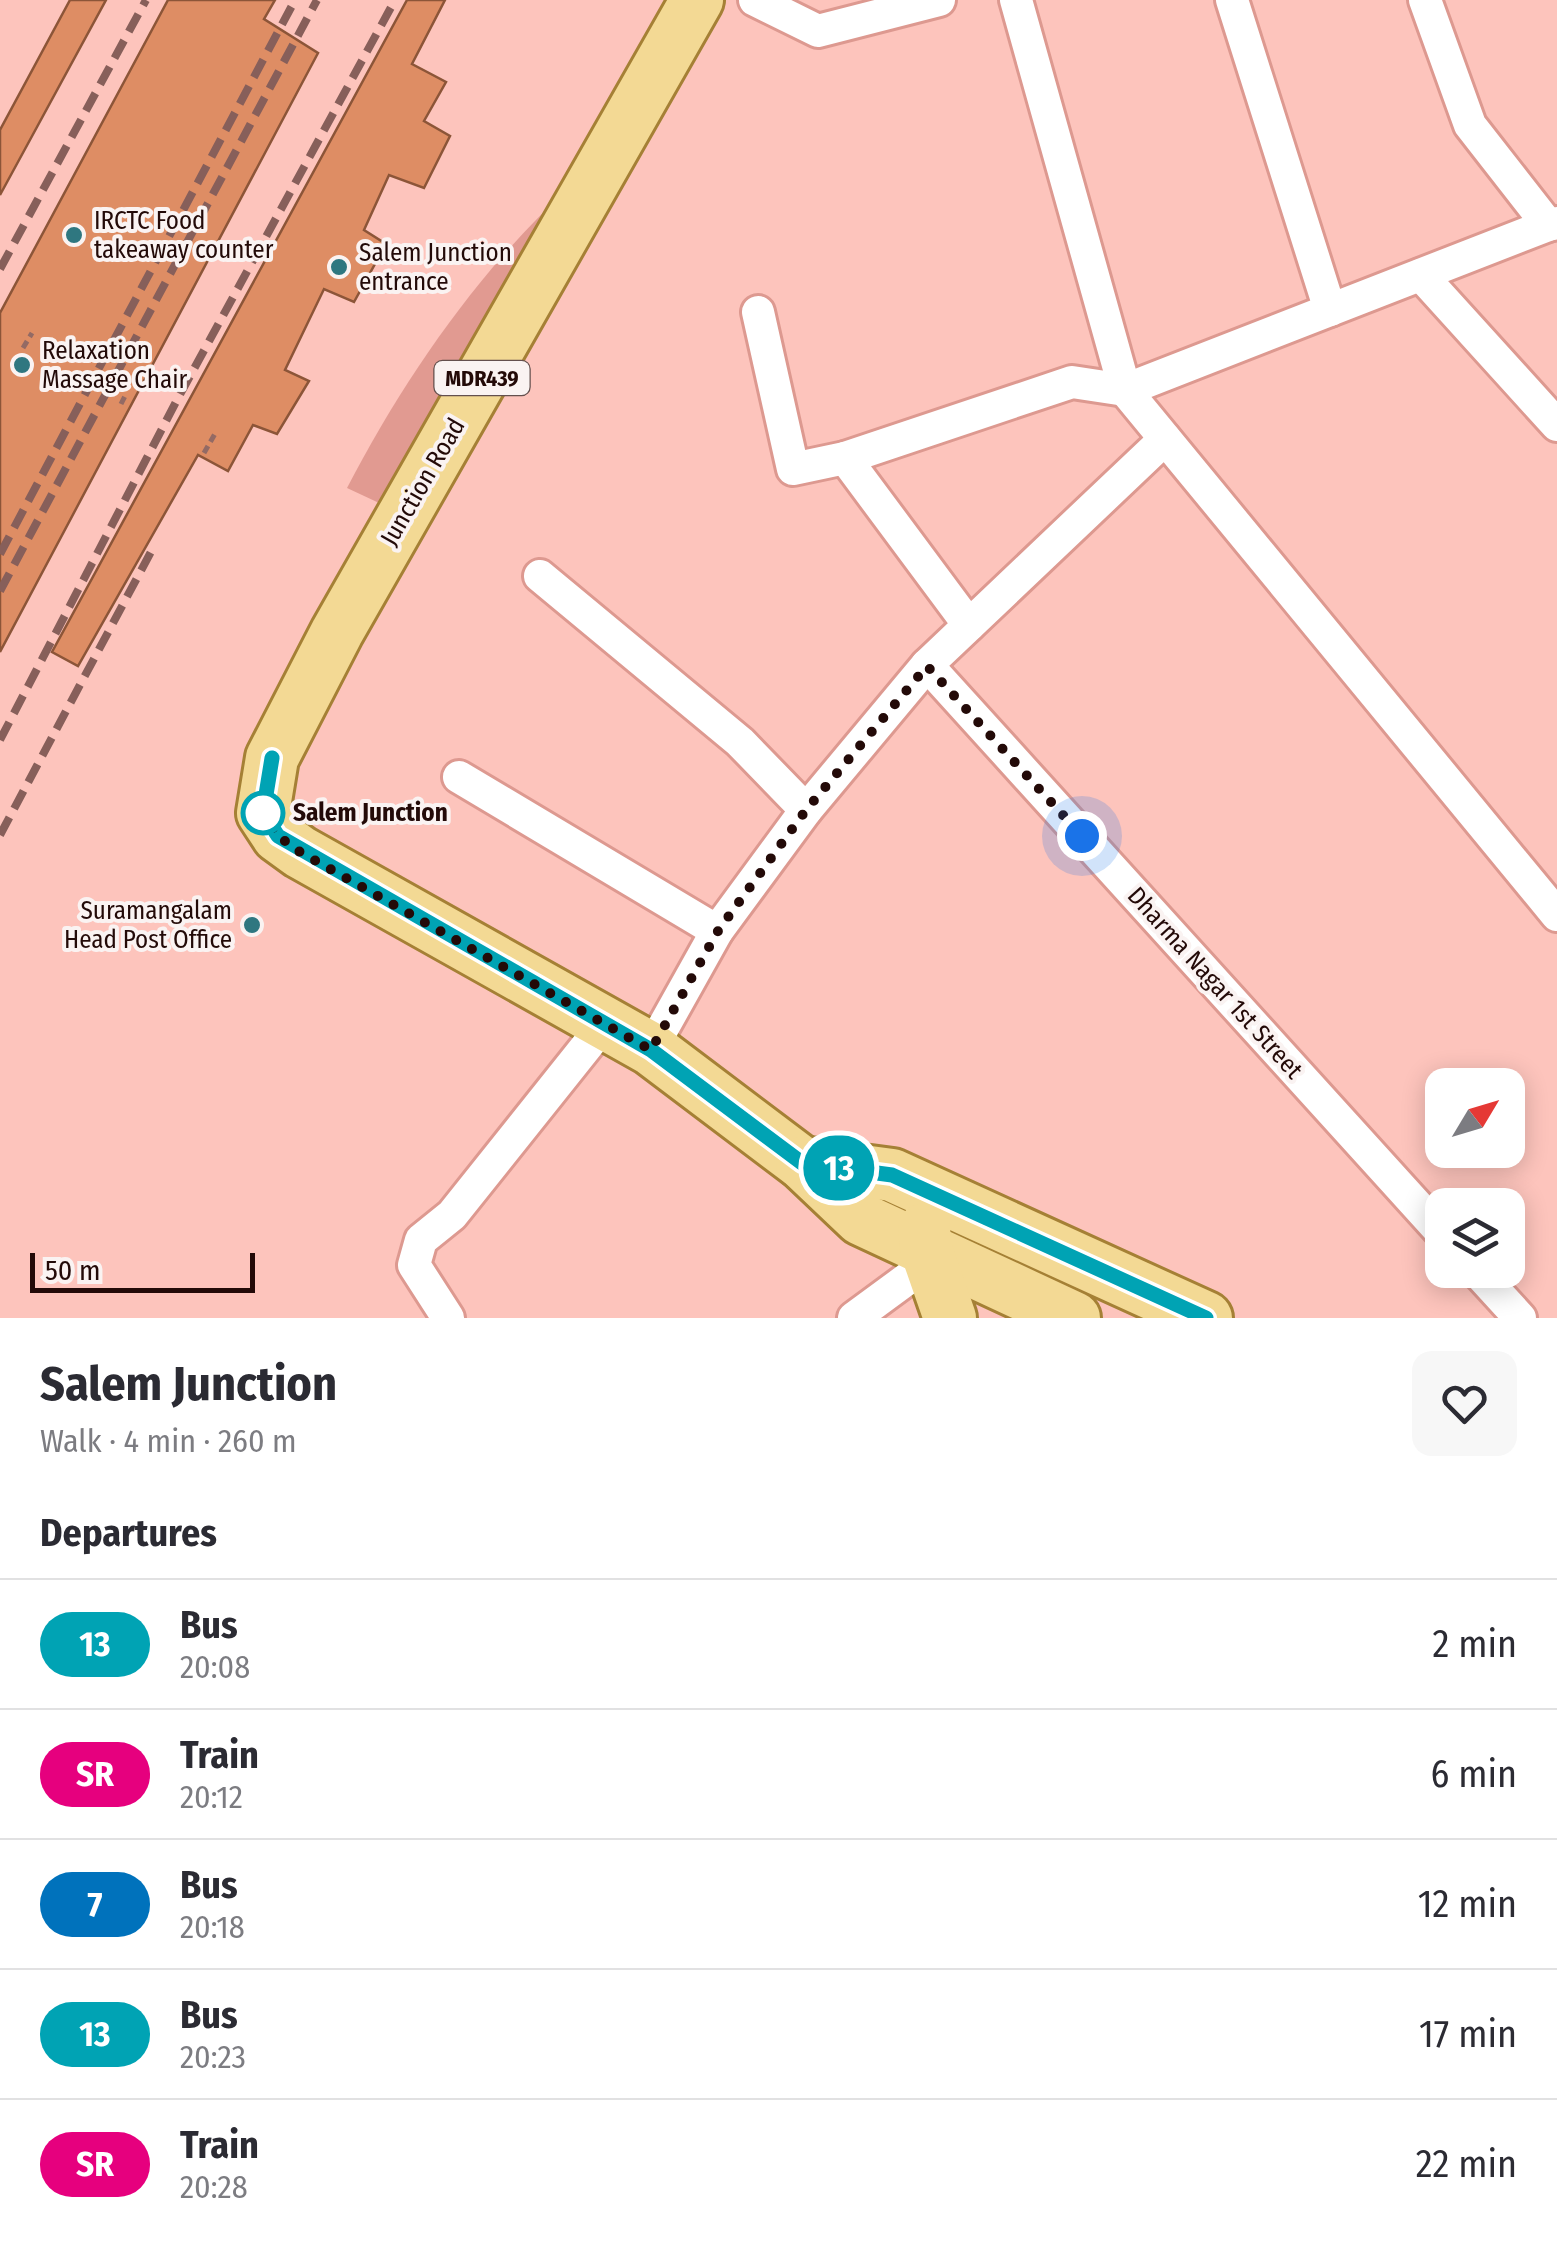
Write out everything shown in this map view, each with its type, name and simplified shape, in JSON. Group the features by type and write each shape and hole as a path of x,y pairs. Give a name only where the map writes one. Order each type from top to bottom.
{"main road":[{"name":"Junction Road","path":"697,0 337,632 272,758 263,813 278,836 651,1050 802,1163 861,1219 942,1260 1074,1318"},
{"path":"802,1163 892,1175 1206,1318"},
{"path":"921,1190 942,1260 950,1318"},
{"path":"942,1260 968,1210"},
{"path":"942,1260 987,1318"}],"street":[{"path":"755,0 818,30 939,0"},
{"path":"1016,0 1125,390 1557,915"},
{"path":"1232,0 1330,310"},
{"path":"758,312 793,468 845,458 1072,382 1125,390 1552,224 1470,125 1424,0"},
{"path":"1421,274 1557,424"},
{"path":"651,1050 718,931 806,810 927,666 1166,439"},
{"path":"845,458 969,626"},
{"path":"540,576 740,742 806,810"},
{"name":"Dharma Nagar 1st Street","path":"927,666 1425,1214"},
{"path":"460,777 718,931"},
{"path":"448,1318 414,1265 421,1240 452,1215 606,1022"},
{"path":"854,1318 942,1260"},
{"path":"1492,1288 1520,1318"}],"path":[{"path":"23,348 32,333"},
{"path":"121,404 126,394"},
{"path":"204,452 216,432"}],"shaded area":[{"path":"568,189 392,509 347,488 392,407 473,291"}],"building":[{"path":"70,0 106,0 0,195 0,130"},
{"path":"168,0 275,0 264,19 318,53 0,652 0,313"},
{"path":"407,0 445,0 412,64 446,82 424,121 450,136 424,188 389,175 364,230 386,244 354,302 324,289 285,370 309,381 277,434 253,425 228,471 198,455 78,666 52,652"}],"railway":[{"path":"0,269 146,0"},
{"path":"0,554 295,0"},
{"path":"0,591 317,0"},
{"path":"0,740 177,400 395,0"},
{"path":"0,835 153,548"}],"bus line":[{"name":"13","path":"272,758 263,813 278,836 651,1050 802,1163 892,1175 1206,1318"}],"place":[{"name":"IRCTC Food takeaway counter","path":"74,235"},
{"name":"Salem Junction entrance","path":"339,267"},
{"name":"Relaxation Massage Chair","path":"22,365"},
{"name":"Salem Junction","path":"263,813"},
{"name":"Suramangalam Head Post Office","path":"252,925"}],"route":[{"path":"263,813 278,836 300,852 651,1050 718,931 806,810 927,666 1082,836"}]}
